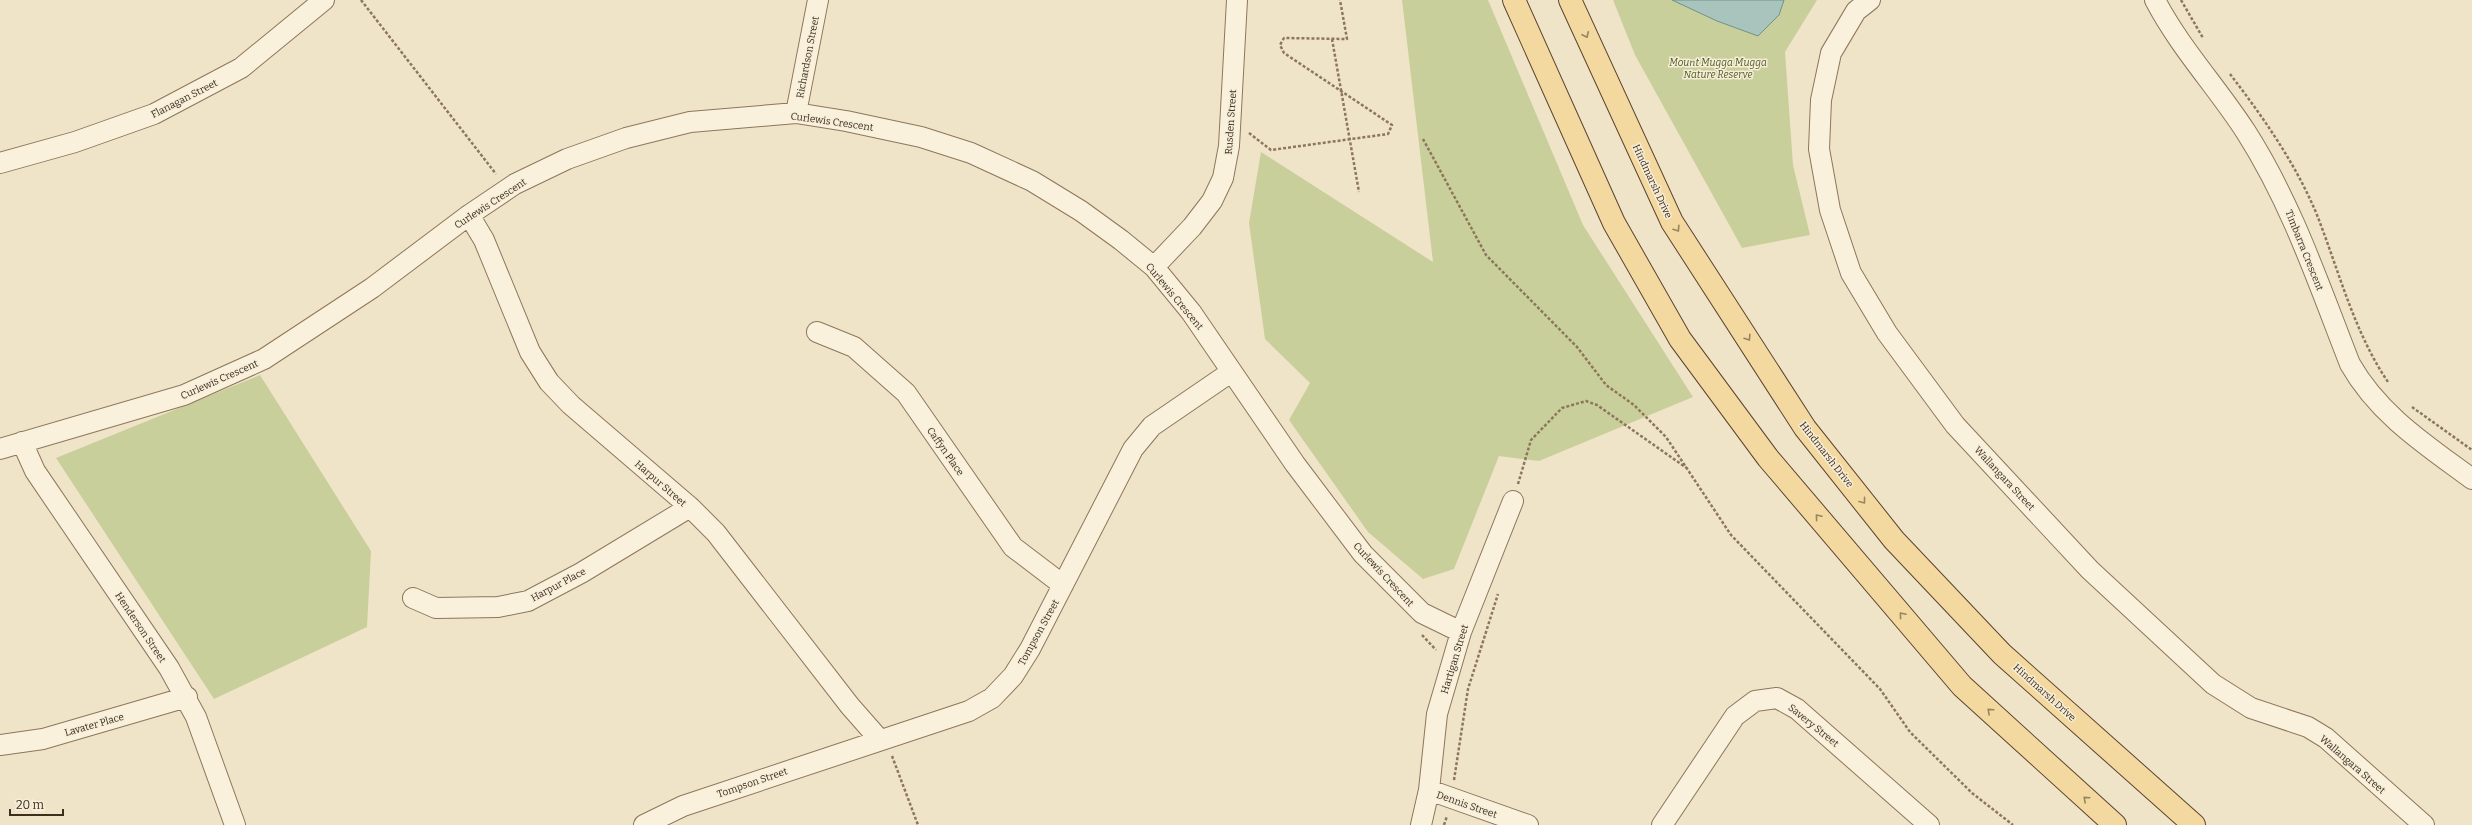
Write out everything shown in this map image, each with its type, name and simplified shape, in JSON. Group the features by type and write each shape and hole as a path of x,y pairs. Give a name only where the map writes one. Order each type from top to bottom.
{"main road":[{"path":"1514,0 1614,223 1680,339 1768,458 1962,686 2115,825"},
{"name":"Hindmarsh Drive","path":"1570,0 1672,222 1805,428 1894,540 2002,654 2194,825"}],"street":[{"name":"Flanagan Street","path":"0,163 75,142 154,114 241,68 324,0"},
{"name":"Richardson Street","path":"796,114 818,0"},
{"name":"Rusden Street","path":"1154,266 1192,227 1212,201 1223,178 1230,146 1237,0"},
{"name":"Wallangara Street","path":"1870,0 1856,11 1831,53 1821,100 1819,149 1830,210 1851,273 1887,333 1956,425 2090,570 2213,684 2251,708 2308,727 2326,738 2424,825"},
{"name":"Timbarra Crescent","path":"2155,0 2182,45 2246,132 2280,191 2300,234 2350,364 2361,383 2402,427 2472,479"},
{"name":"Curlewis Crescent","path":"0,449 184,395 264,359 372,288 469,215 508,189 567,159 626,138 690,122 796,114 846,121 921,136 971,153 1032,181 1074,207 1154,266 1191,312 1295,464 1362,554 1422,613 1461,632"},
{"name":"Harpur Street","path":"469,215 484,240 530,352 549,382 571,405 690,507 716,534 850,706 883,739"},
{"name":"Caffyn Place","path":"817,332 854,347 906,393 1013,547 1063,585"},
{"name":"Tompson Street","path":"644,825 683,806 969,711 992,698 1013,676 1030,649 1133,449 1152,426 1231,372"},
{"name":"Henderson Street","path":"22,442 35,471 169,668 187,698 235,825"},
{"name":"Hartigan Street","path":"1421,825 1429,790 1437,714 1461,632 1513,501"},
{"name":"Harpur Place","path":"413,598 436,608 498,607 528,601 581,573 690,507"},
{"name":"Lavater Place","path":"0,745 43,739 187,698"},
{"name":"Savery Street","path":"1662,825 1735,716 1755,701 1778,698 1797,709 1929,825"},
{"name":"Dennis Street","path":"1429,790 1528,825"}],"path":[{"path":"361,0 508,189"},
{"path":"1231,119 1272,150 1388,134 1392,125 1284,53 1280,45 1284,38 1347,39 1340,0"},
{"path":"1332,39 1359,192"},
{"path":"1422,140 1486,255 1577,347 1606,385 1634,405 1666,437 1690,471 1731,535 1880,689 1910,732 1972,793 2012,825"},
{"path":"1513,501 1531,440 1562,408 1575,402 1586,401 1597,405 1690,471"},
{"path":"1444,825 1451,798 1468,689 1499,592"},
{"path":"883,739 918,825"}],"green space":[{"path":"1402,0 1488,0 1583,225 1693,397 1539,461 1499,456 1454,569 1423,579 1368,532 1289,420 1310,383 1265,339 1249,223 1261,152 1433,262"},
{"name":"Mount Mugga Mugga Nature Reserve","path":"1613,0 1817,0 1785,52 1793,165 1810,235 1742,248 1635,55"},
{"path":"260,375 371,551 367,627 214,699 56,458"}],"water":[{"path":"1672,0 1784,0 1779,15 1758,36 1717,21"}]}
